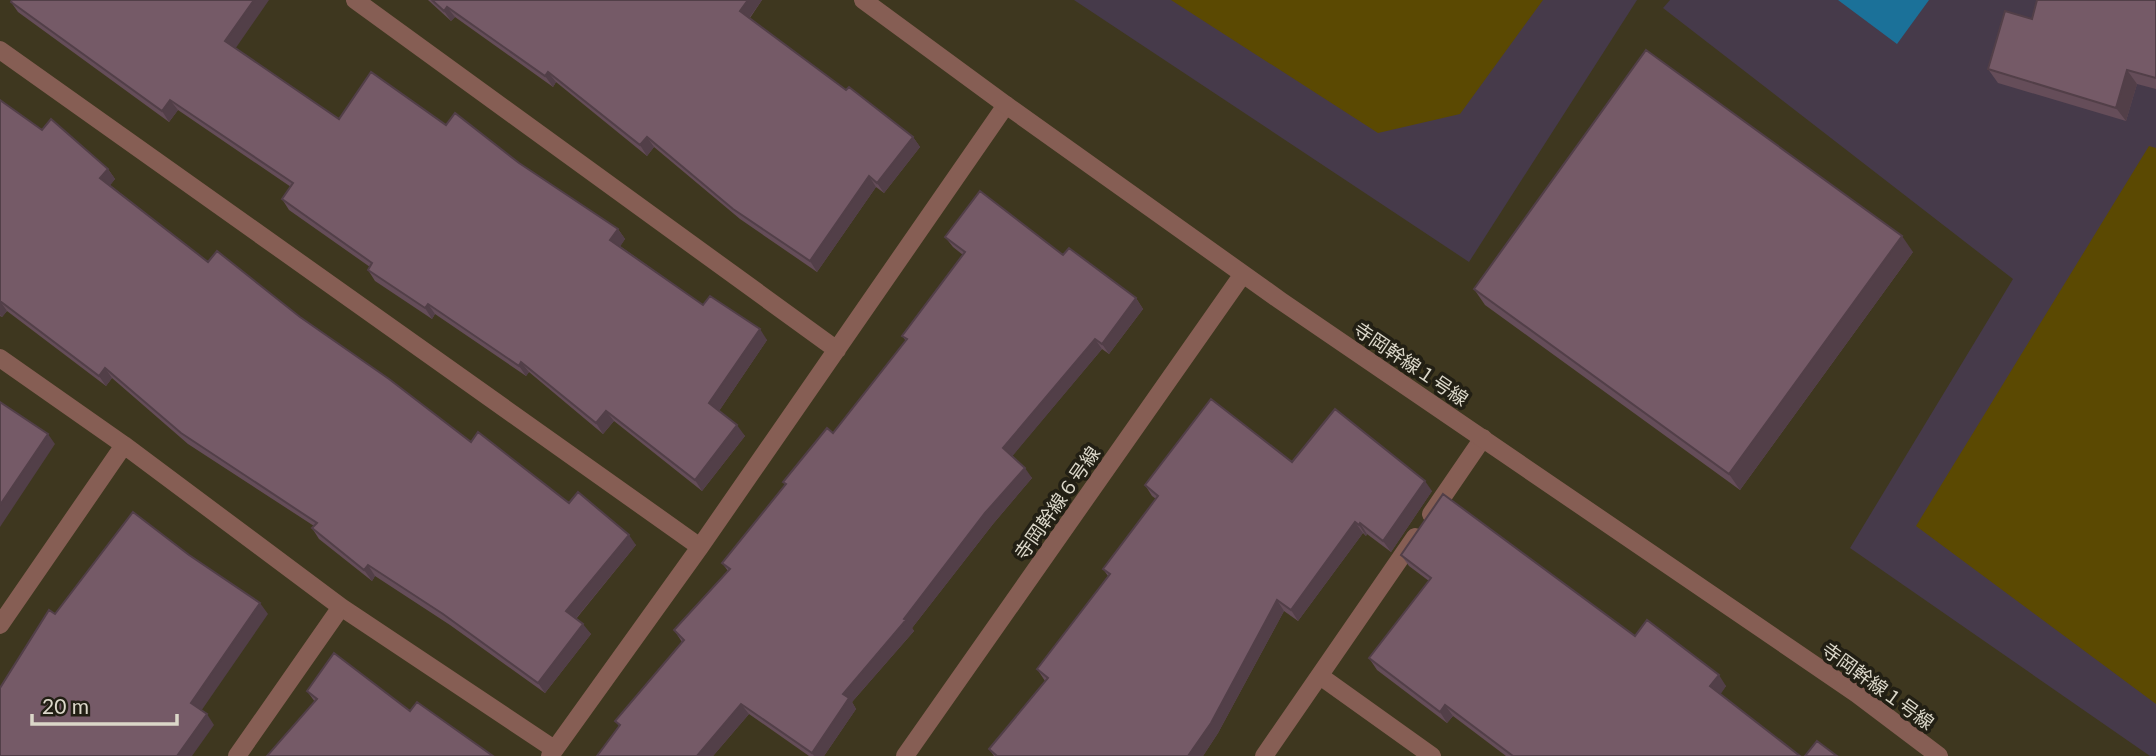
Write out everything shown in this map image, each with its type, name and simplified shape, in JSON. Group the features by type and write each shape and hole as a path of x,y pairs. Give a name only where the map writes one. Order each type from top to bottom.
{"street":[{"path":"355,0 837,350"},
{"name":"寺岡幹線１号線","path":"863,0 1243,274 1857,694 1939,756"},
{"path":"0,50 700,547"},
{"path":"0,358 124,445 341,607 552,753 700,547 1006,105"},
{"name":"寺岡幹線６号線","path":"905,756 1243,274"},
{"path":"1264,756 1483,438"},
{"path":"0,625 124,445"},
{"path":"237,756 341,607"},
{"path":"1320,676 1432,756"}],"shaded area":[{"path":"1074,0 1637,0 1469,262"},
{"path":"1171,0 1543,0 1460,114 1378,133"},
{"path":"1670,0 2156,0 2156,756 2150,756 1850,548 2013,279 1663,8"},
{"path":"2149,146 2156,148 2156,704 1916,526"}],"water":[{"path":"1838,0 1929,0 1897,44"}],"building":[{"path":"254,0 225,41 339,119 371,72 446,125 455,113 519,163 618,229 610,240 703,305 710,296 760,329 709,403 737,425 695,480 606,411 596,423 521,362 519,366 428,304 425,308 368,270 372,263 282,199 293,183 170,100 162,111 11,2"},
{"path":"432,0 748,0 740,11 846,90 849,87 913,137 877,183 869,176 810,261 733,209 647,137 640,145 548,72 545,76 447,7 444,11"},
{"path":"2037,0 2156,0 2156,78 2127,70 2116,108 1988,69 2005,11 2032,19"},
{"path":"1646,50 1902,236 1729,474 1474,289"},
{"path":"0,100 42,130 51,119 108,169 100,178 208,262 217,251 300,317 389,379 471,442 478,432 569,503 578,492 629,535 566,611 583,624 538,683 443,614 368,565 364,570 312,528 317,523 181,433 105,368 99,376 0,301"},
{"path":"980,191 1063,255 1069,248 1136,298 1102,344 1095,339 1003,448 1025,468 985,513 904,619 906,620 843,694 849,698 812,753 741,704 697,756 597,756 620,725 615,721 684,640 674,630 730,569 722,563 827,428 833,433 907,339 902,336 965,252 945,237"},
{"path":"1211,399 1292,462 1335,409 1425,481 1383,541 1355,522 1291,610 1277,600 1211,723 1188,756 997,756 989,749 1048,678 1037,669 1110,574 1103,569 1158,496 1145,485"},
{"path":"0,402 48,434 0,505"},
{"path":"1443,494 1635,636 1647,620 1719,675 1710,686 1800,756 1513,756 1445,705 1440,712 1369,658 1431,578 1401,555"},
{"path":"133,512 189,555 260,603 191,703 207,714 177,756 0,756 0,688 49,610 55,614"},
{"path":"334,653 410,711 417,702 493,756 267,756 317,699 307,691"},
{"path":"1817,741 1837,756 1805,756"}]}
